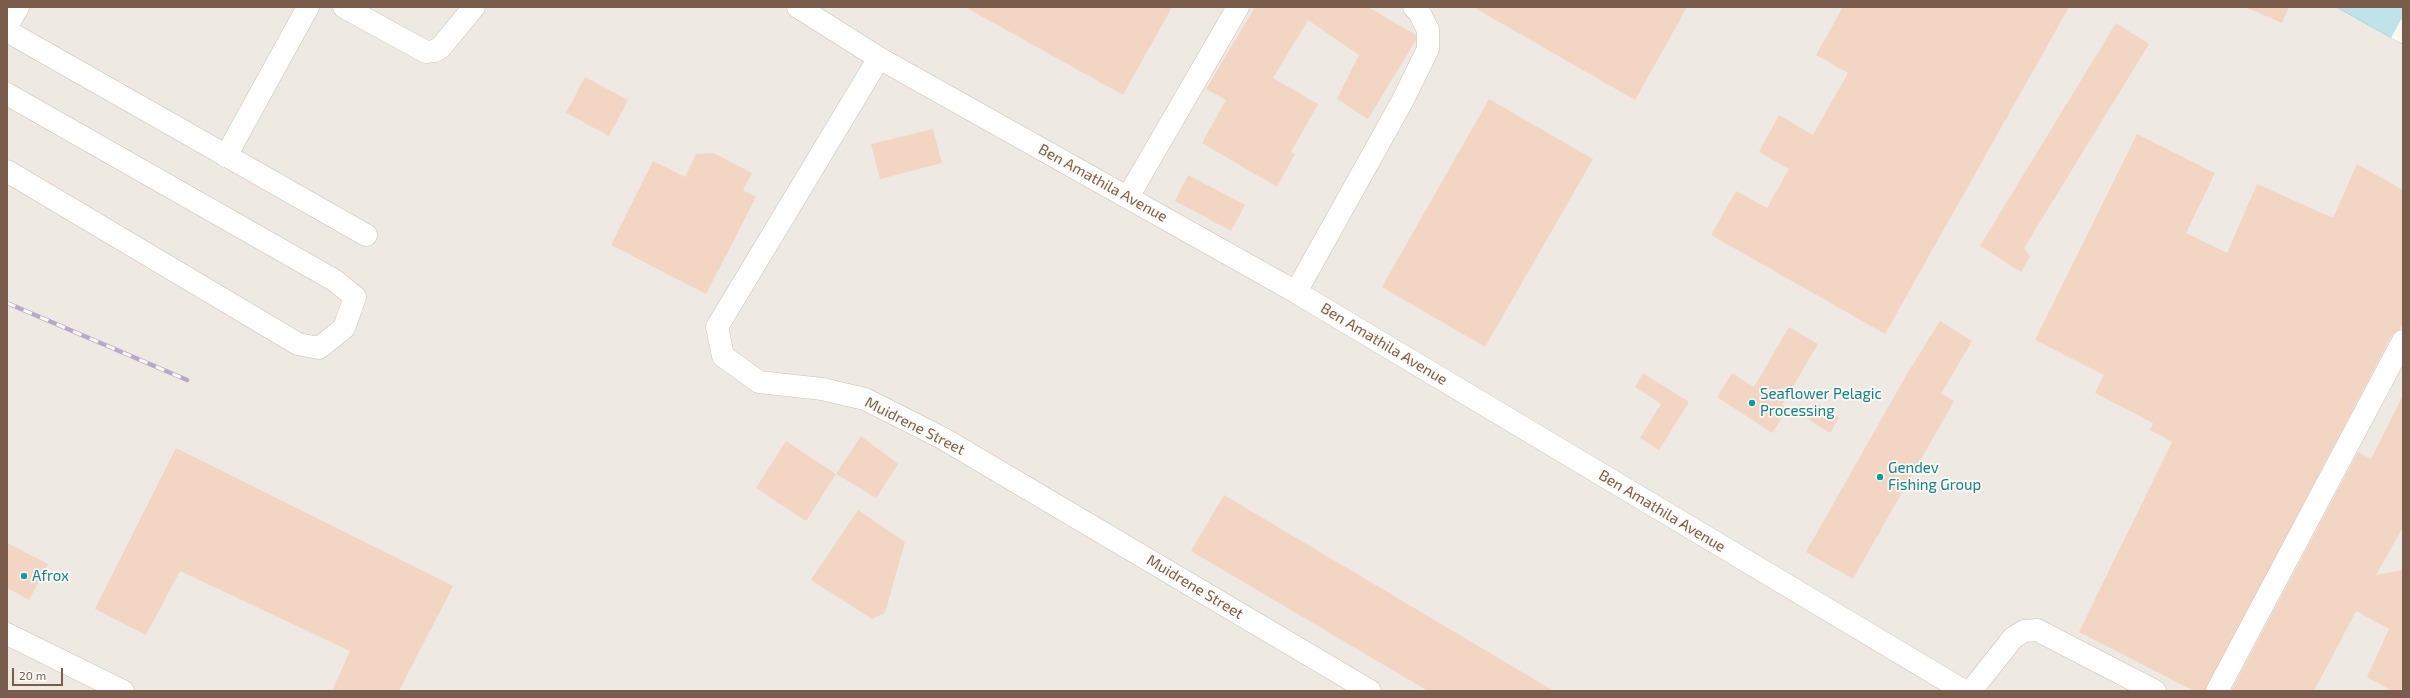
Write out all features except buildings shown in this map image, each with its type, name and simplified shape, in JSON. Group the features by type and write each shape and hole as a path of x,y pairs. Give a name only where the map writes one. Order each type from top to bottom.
{"street":[{"path":"7,26 18,7"},
{"path":"226,156 308,7"},
{"path":"344,7 426,52 435,51 441,47 474,7"},
{"name":"Ben Amathila Avenue","path":"798,7 879,58 1296,292 1964,691"},
{"path":"1128,198 1238,7"},
{"path":"1296,292 1403,100 1428,49 1428,30 1419,12 1414,7"},
{"path":"7,31 366,235"},
{"name":"Muidrene Street","path":"879,58 717,327 723,356 759,382 822,389 865,399 944,439 1370,691"},
{"path":"7,94 334,280 355,297 344,328 319,348 298,344 7,171"},
{"path":"2217,691 2403,341"},
{"path":"1971,691 2012,638 2024,631 2037,630 2155,691"},
{"path":"7,634 122,691"}],"shaded area":[{"path":"7,7 2337,7 2403,44 2403,691 7,691"}],"water":[{"path":"2337,7 2403,7 2403,44"}],"pier":[{"path":"2403,16 2403,44 2391,38"}],"railway":[{"path":"7,303 187,380"}],"place":[{"name":"Seaflower Pelagic Processing","path":"1752,403"},
{"name":"Gendev Fishing Group","path":"1880,477"},
{"name":"Afrox","path":"24,576"}]}
